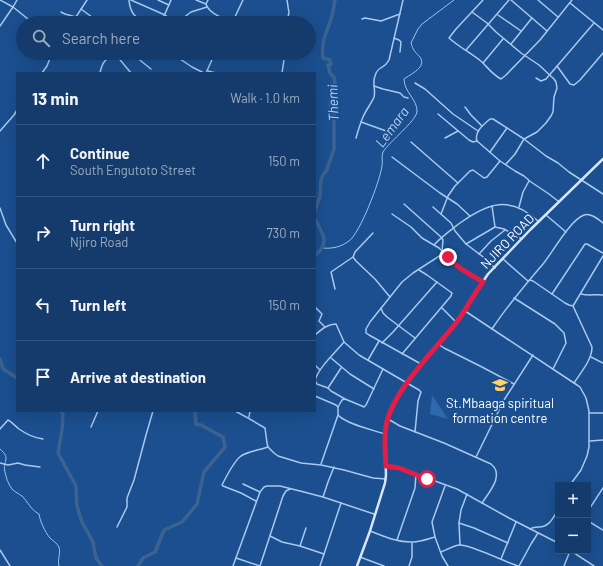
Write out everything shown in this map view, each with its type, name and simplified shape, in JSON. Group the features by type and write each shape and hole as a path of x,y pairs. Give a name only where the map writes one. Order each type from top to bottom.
{"street":[{"path":"0,0 13,7 24,16"},
{"path":"0,26 17,0"},
{"path":"77,16 87,0"},
{"path":"135,16 131,9 130,0 165,15 171,0"},
{"path":"158,0 169,5"},
{"path":"196,0 207,5"},
{"path":"208,0 207,5 209,10 219,16"},
{"path":"235,16 243,0"},
{"path":"288,0 288,16"},
{"path":"356,138 361,122 375,92 375,75 378,69 387,65 403,0"},
{"path":"483,0 448,38 466,50 500,78 506,75 540,40 572,0"},
{"path":"466,50 510,0 547,31"},
{"path":"538,0 558,17"},
{"path":"570,3 603,30"},
{"path":"186,16 207,5"},
{"path":"81,9 90,16"},
{"path":"61,12 72,16"},
{"path":"472,12 539,65 555,80 557,84 552,116 537,132 524,140 506,165"},
{"path":"362,19 365,18 381,21 400,14"},
{"path":"498,14 521,31"},
{"path":"511,44 532,18"},
{"path":"536,78 543,81 546,79 594,23"},
{"path":"394,38 400,40 400,52"},
{"path":"483,64 503,38"},
{"path":"557,66 570,84 574,85 603,53"},
{"path":"43,72 49,60"},
{"path":"100,72 101,67 106,60"},
{"path":"119,60 130,72"},
{"path":"140,60 151,69"},
{"path":"182,60 192,67 206,72 212,60"},
{"path":"282,72 284,60"},
{"path":"415,83 425,89 453,114 478,131"},
{"path":"374,86 400,93 408,98"},
{"path":"465,107 482,126"},
{"path":"0,131 16,111"},
{"path":"438,114 472,142 477,141 500,161 550,194 559,202"},
{"path":"477,141 476,137 478,131 492,118 603,194"},
{"path":"361,122 389,132"},
{"path":"490,152 507,128"},
{"path":"445,138 458,131"},
{"path":"410,142 458,183"},
{"path":"392,157 457,204 470,216"},
{"name":"NJIRO ROAD","path":"357,566 370,531 386,479 385,434 388,419 394,404 407,382 457,322 483,282 495,268 522,239 603,159"},
{"path":"441,214 447,198 458,183 470,171 472,170 486,178 500,161"},
{"path":"519,207 523,192 529,181"},
{"path":"404,204 441,237 442,251"},
{"path":"434,245 441,237 470,216 492,206 504,205 519,207 539,222"},
{"path":"492,206 495,227"},
{"path":"433,207 451,223 457,234 466,244 495,268"},
{"path":"0,208 6,225 16,241"},
{"path":"392,214 412,228 422,238 442,251 452,262 483,282"},
{"path":"546,215 566,232"},
{"path":"492,329 514,298 544,263 566,232 579,218 584,215 588,215 603,223"},
{"path":"466,244 495,227 505,230 522,239"},
{"path":"479,254 491,241 505,230"},
{"path":"335,289 331,272 353,257 373,233"},
{"path":"551,294 585,244 603,253"},
{"path":"422,364 382,343 367,334 365,331 370,322 402,282 444,253"},
{"path":"573,306 603,256"},
{"path":"353,257 389,293 390,297"},
{"path":"503,259 528,281 533,281 565,303 573,306 592,347 591,356 574,383"},
{"path":"402,354 434,315 442,308 452,293 419,270"},
{"path":"382,343 437,282"},
{"path":"581,294 603,296"},
{"path":"514,298 555,324 564,333 566,343 553,369"},
{"path":"316,308 322,314 318,321 325,327"},
{"path":"381,308 384,315 415,338"},
{"path":"442,308 457,322"},
{"path":"465,311 580,387 586,398 589,413 590,440 587,456 581,470 572,482"},
{"path":"316,335 325,327 336,324 344,342 359,355 420,390 421,392 418,401 415,432"},
{"path":"368,360 379,341"},
{"path":"344,342 320,370 316,377 316,382 345,399 364,407 383,369"},
{"path":"438,344 514,384"},
{"path":"476,457 504,400 533,355"},
{"path":"591,356 603,363"},
{"path":"331,358 358,379 374,389"},
{"path":"316,366 320,370"},
{"path":"328,388 342,367"},
{"path":"316,396 334,404 338,408"},
{"path":"321,465 338,415 338,408 342,400 345,399"},
{"path":"91,428 98,412"},
{"path":"117,527 127,507 127,498 134,480 153,412"},
{"path":"237,412 265,428 266,443 268,447 278,456 304,464 321,465 373,478 386,479"},
{"path":"248,418 250,412"},
{"path":"589,413 603,414"},
{"path":"338,415 352,423 385,434"},
{"path":"388,419 400,426 476,457 494,466 496,470 496,479 482,503"},
{"path":"0,429 8,420 30,436 43,439"},
{"path":"590,440 603,440"},
{"path":"256,502 241,493 222,485 228,473 240,457 268,447"},
{"path":"0,463 8,465 18,463 40,467"},
{"path":"386,466 396,467 457,489 555,542"},
{"path":"323,497 334,468"},
{"path":"397,540 414,488 416,474"},
{"path":"243,484 260,492"},
{"path":"233,566 256,502 264,487 270,485 291,489 323,497 375,514"},
{"path":"445,485 432,522 435,537 448,566"},
{"path":"591,506 603,488"},
{"path":"236,558 260,566 283,496 287,490 291,489"},
{"path":"460,545 459,523 461,509 467,494"},
{"path":"320,566 341,503"},
{"path":"530,528 546,526 555,514"},
{"path":"501,559 516,522"},
{"path":"459,523 508,543"},
{"path":"591,523 603,530"},
{"path":"300,546 306,528"},
{"path":"370,531 397,540 412,543 435,537"},
{"path":"441,552 460,545 478,550 519,566 538,533"},
{"path":"270,536 282,542 324,554"},
{"path":"409,566 412,555 412,543"},
{"path":"0,550 10,566"},
{"path":"564,566 570,554"},
{"path":"576,554 594,566"},
{"path":"360,557 384,566"}],"shaded area":[{"path":"432,395 448,419 430,414"}],"waterway":[{"name":"Themi","path":"316,207 320,197 321,180 327,170 334,149 334,114 330,104 335,84 334,77 330,73 328,65 331,64 330,60 323,58 323,42 332,17 335,0"},
{"name":"Lemara","path":"323,248 343,245 349,241 359,228 378,183 382,166 383,152 412,121 417,112 417,108 406,88 404,79 417,70 422,61 414,51 411,43 422,24 454,0"},
{"name":"Themi","path":"316,221 324,238 323,247 316,254"},
{"path":"0,359 3,369 16,377"},
{"path":"62,412 63,415 62,430 58,453 76,486 77,506 82,522 93,542 96,558 102,566"},
{"name":"Themi","path":"138,566 143,558 155,552 164,530 182,522 197,504 204,472 225,447 223,437 201,425 196,424 195,412"},
{"path":"0,449 4,452 6,458 4,468 7,480 12,489 22,496 39,514 46,533 59,547 59,566"}],"place":[{"name":"St.Mbaaga spiritual formation centre","path":"500,385"}],"route":[{"path":"427,479 399,468 386,466 385,434 388,419 398,396 408,381 465,311 483,282 454,264 448,257"}]}
